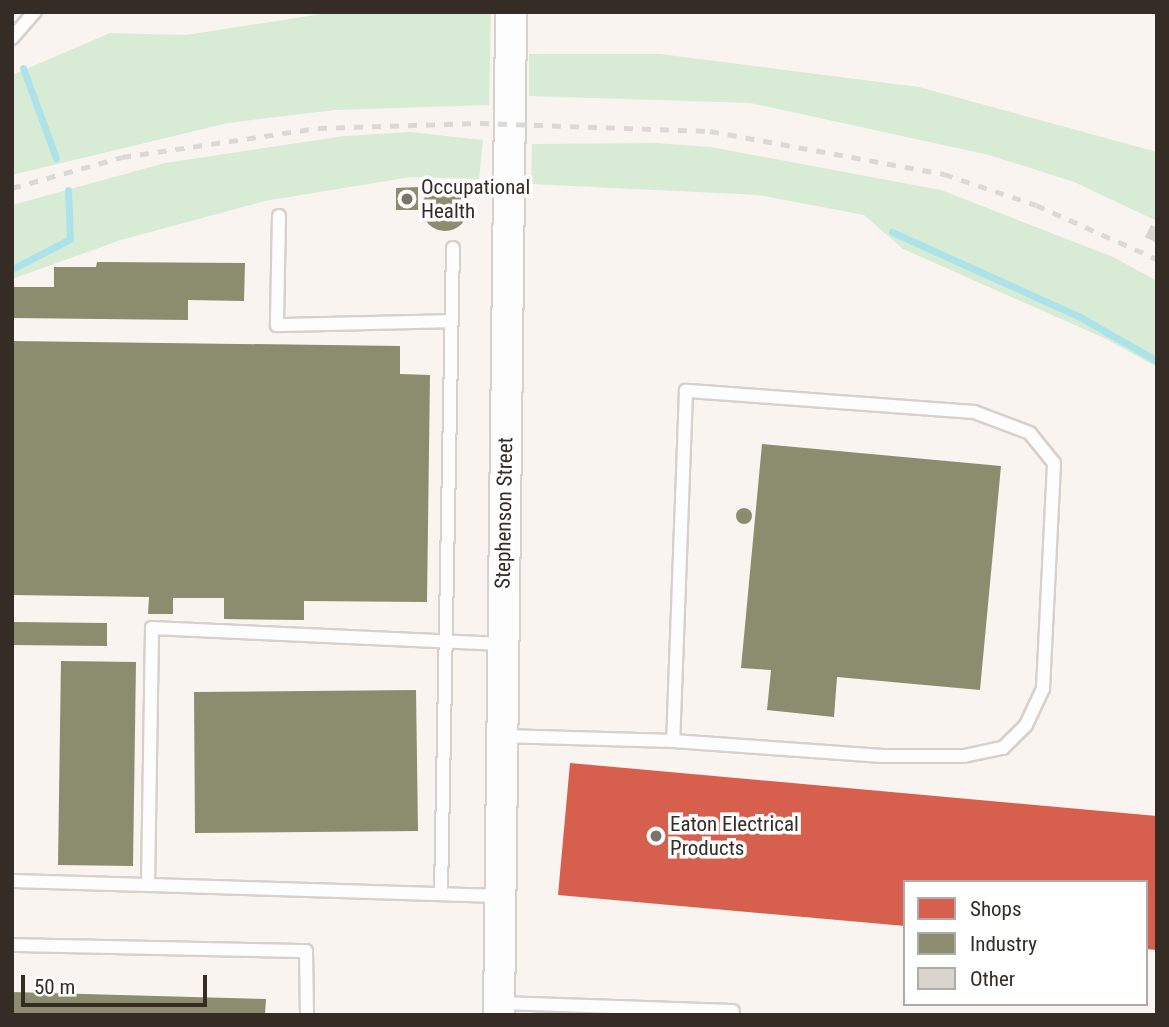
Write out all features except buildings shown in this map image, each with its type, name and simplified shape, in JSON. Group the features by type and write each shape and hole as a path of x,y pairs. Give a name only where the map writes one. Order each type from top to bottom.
{"street":[{"name":"Stephenson Street","path":"499,1009 512,12"}],"lane":[{"path":"12,38 35,12"},
{"path":"279,216 277,325 452,321"},
{"path":"441,894 443,642 453,248"},
{"path":"502,736 673,741 883,756 964,756 1003,748 1026,725 1043,689 1055,463 1030,433 974,412 686,391 673,741"},
{"path":"148,885 152,628 503,645"},
{"path":"12,881 500,896"},
{"path":"12,945 306,951 307,1015"},
{"path":"499,1009 733,1011"}],"green space":[{"path":"334,12 491,12 489,105 335,110 228,123 12,175 12,75 110,33 186,35"},
{"path":"529,54 660,54 919,87 1157,152 1157,221 1074,182 989,155 750,103 529,96"},
{"path":"410,132 483,140 479,179 411,177 265,201 121,240 12,279 12,205 165,163 344,136"},
{"path":"655,143 711,147 941,190 1113,257 1157,281 1157,367 1104,338 903,249 864,215 758,195 531,184 532,144"}],"waterway":[{"path":"23,68 56,158"},
{"path":"12,269 70,239 68,190"},
{"path":"892,232 1080,317 1157,361"}],"railway":[{"path":"12,188 122,157 318,128 480,123 710,131 944,174 1036,205 1157,259"}],"place":[{"name":"Occupational Health","path":"407,199"},
{"name":"Eaton Electrical Products","path":"656,836"}]}
